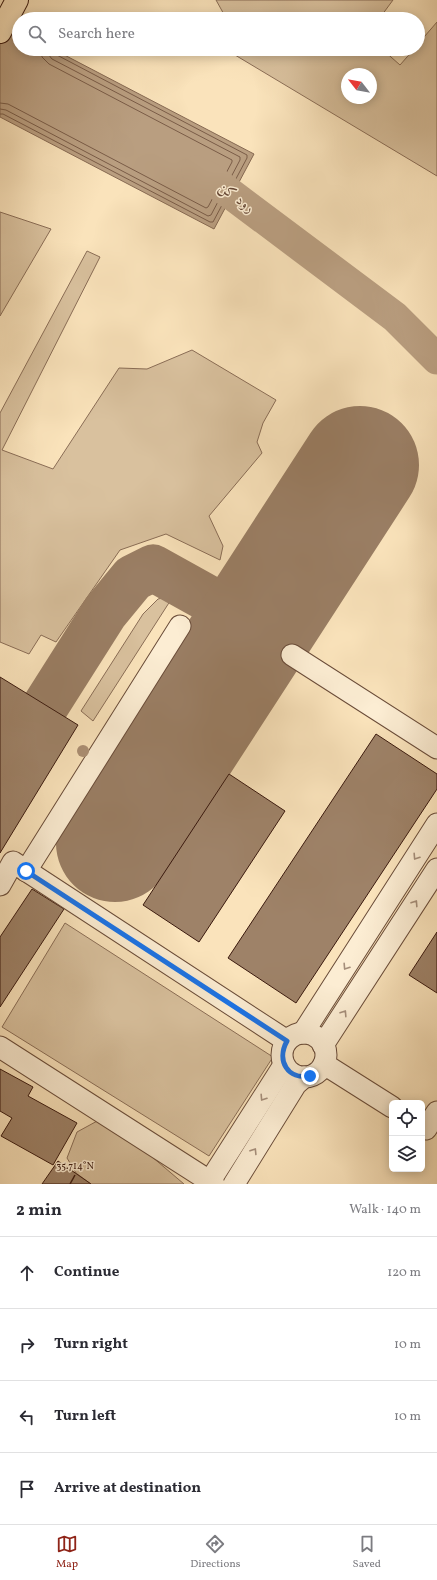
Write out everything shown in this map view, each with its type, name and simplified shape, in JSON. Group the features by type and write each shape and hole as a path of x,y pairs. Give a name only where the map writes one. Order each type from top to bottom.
{"highway":[{"path":"0,32 17,0"}],"lane":[{"path":"26,871 180,626"},
{"path":"292,655 437,748"},
{"path":"304,1077 292,1074 288,1070 284,1065 282,1053 295,1037 437,824"},
{"path":"0,885 13,862 295,1037 315,1036 324,1055 389,1105"},
{"path":"234,1184 296,1084 304,1077 316,1073 324,1055 437,869"},
{"path":"0,1047 212,1183 284,1065"}],"shaded area":[{"path":"216,0 393,0 384,12 223,12"},
{"path":"437,22 437,176 237,56 390,56 400,65 408,56 425,56 425,36"},
{"path":"0,212 51,229 0,316"},
{"path":"87,251 100,257 2,450 53,469 119,368 147,369 192,350 276,400 263,423 257,442 262,453 209,516 223,546 220,560 166,534 120,550 56,642 41,635 29,654 0,642 0,413"},
{"path":"174,595 93,721 81,711 143,614 158,599"},
{"path":"65,923 273,1057 209,1156 2,1027"},
{"path":"99,1120 138,1145 184,1184 91,1184 76,1173 67,1158 77,1132"}],"water":[{"path":"0,26 12,31 12,56 66,56 254,154 214,229 0,117"}],"building":[{"path":"0,677 78,725 0,853"},
{"path":"376,734 437,774 437,789 296,1003 228,958"},
{"path":"229,774 285,811 199,942 143,905"},
{"path":"32,889 64,909 0,1007 0,937"},
{"path":"437,932 437,993 409,975"},
{"path":"0,1069 33,1087 28,1096 77,1123 53,1165 1,1136 12,1118 0,1111"},
{"path":"58,1161 91,1184 42,1184"}],"waterway":[{"name":"رود کن","path":"197,171 207,176 395,317 437,359"}],"taxiway":[{"path":"46,705 105,612 133,578 153,568 207,598 230,621 235,642 230,666"}],"runway":[{"path":"115,843 360,465"}],"route":[{"path":"26,871 287,1041 282,1053 284,1065 292,1074 304,1077 310,1076"}]}
